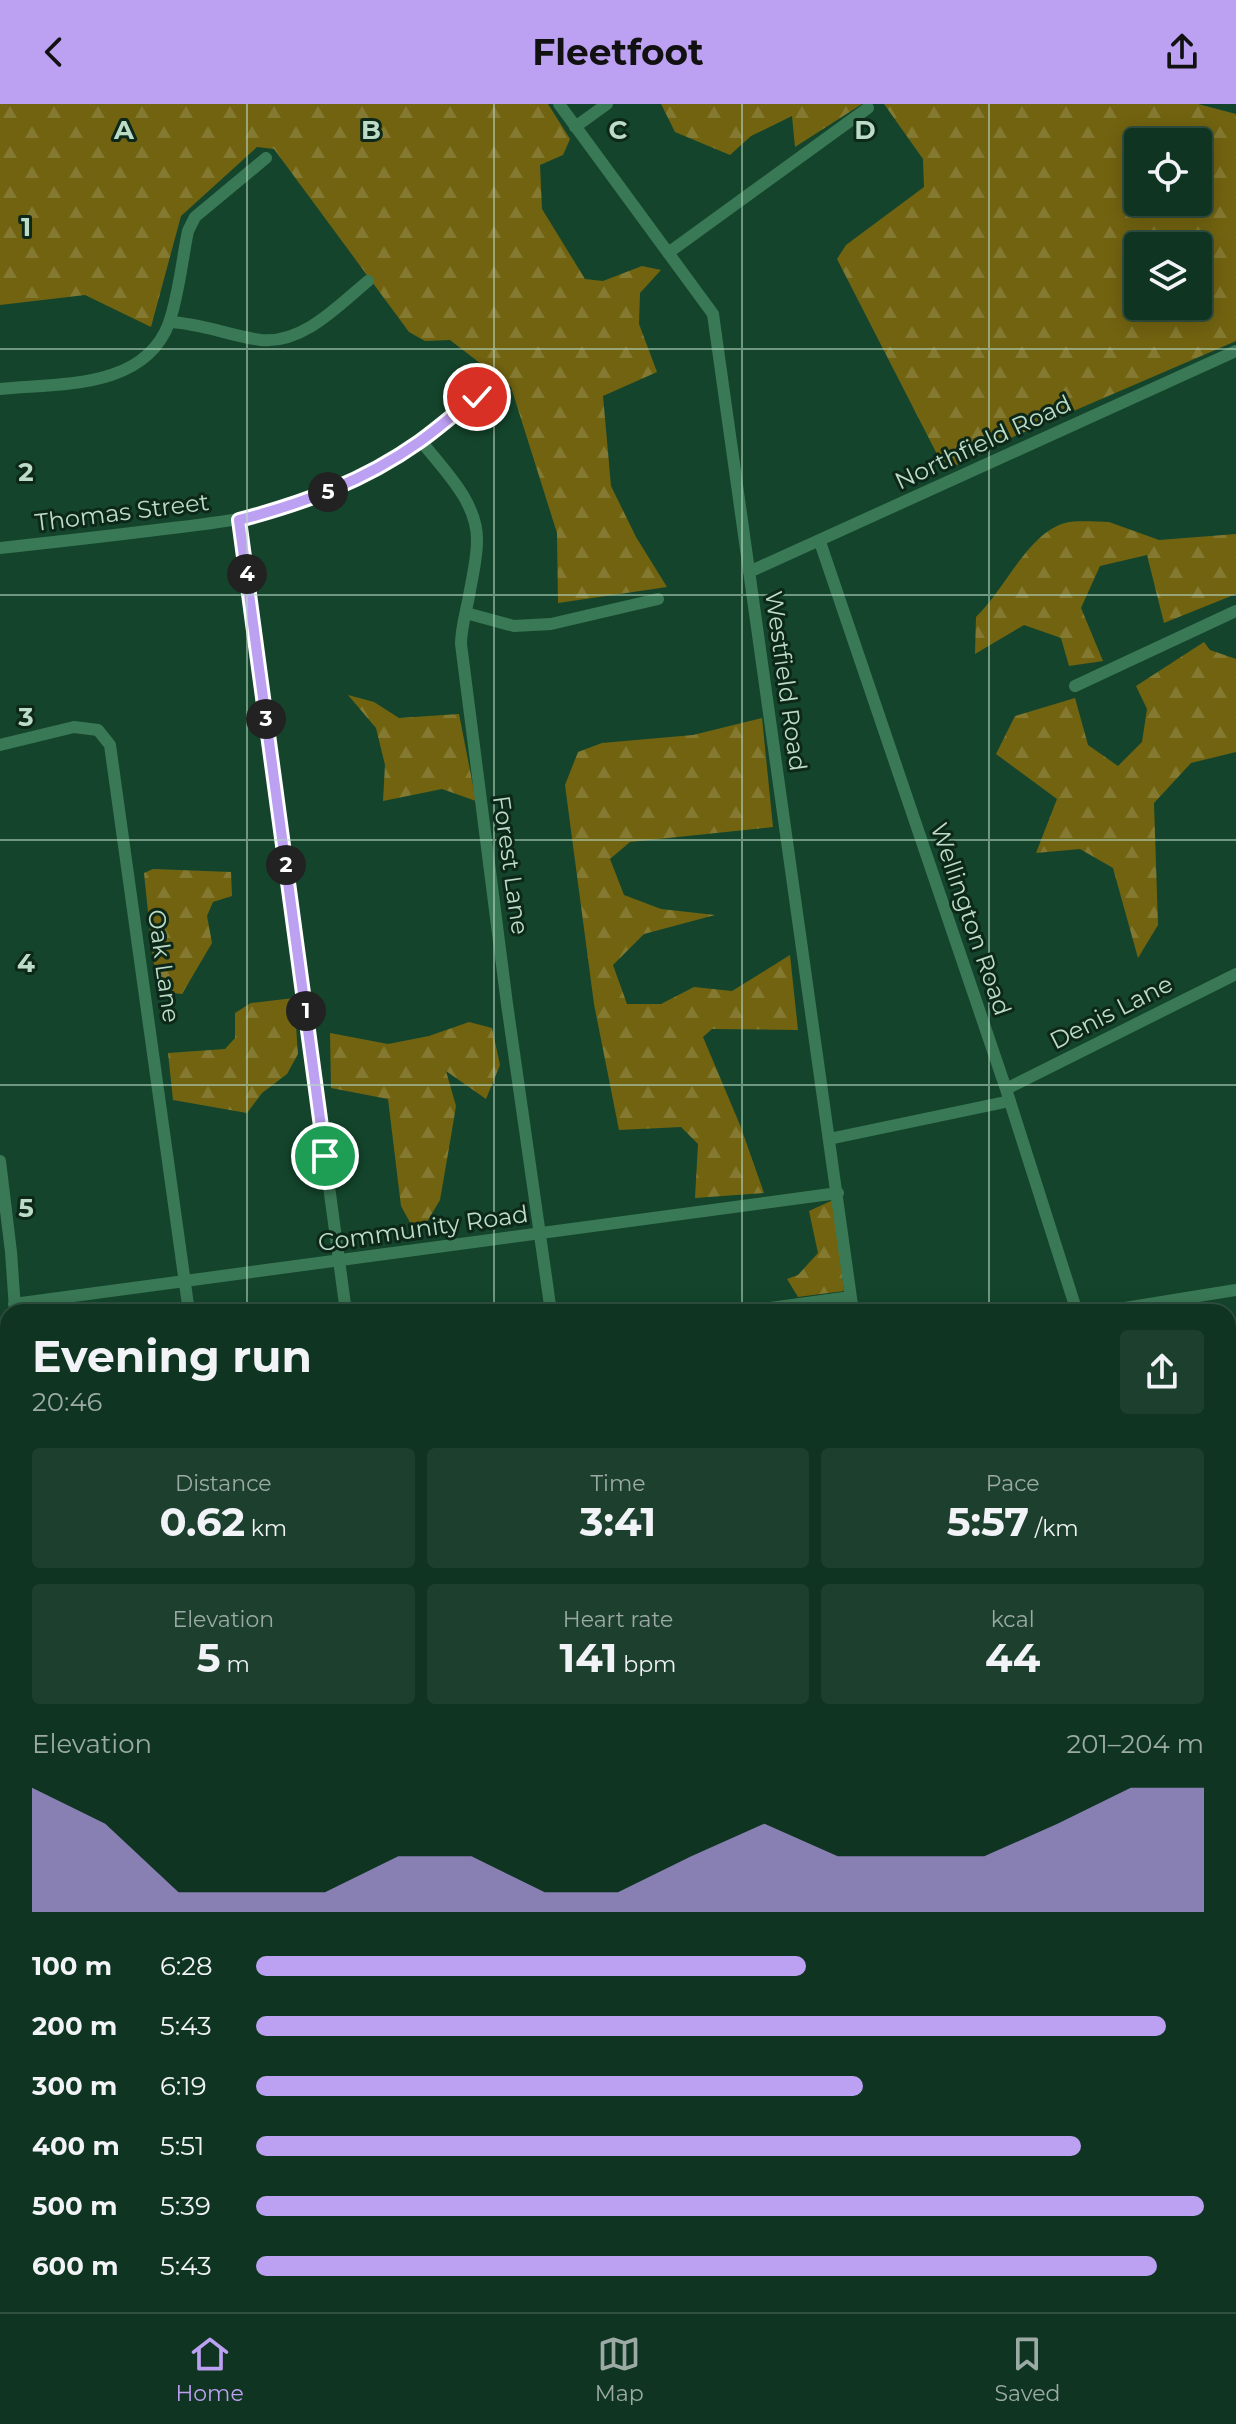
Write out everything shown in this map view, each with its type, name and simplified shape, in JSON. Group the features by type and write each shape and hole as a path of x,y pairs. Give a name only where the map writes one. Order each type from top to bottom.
{"street":[{"name":"Westfield Road","path":"559,104 713,314 852,1304"},
{"path":"575,127 607,104"},
{"path":"668,253 868,108"},
{"path":"0,389 106,378 126,371 150,353 169,322 188,231 195,217 266,158"},
{"path":"169,322 186,322 261,340 290,337 308,328 368,281"},
{"name":"Northfield Road","path":"749,572 1236,351"},
{"name":"Thomas Street","path":"0,548 239,520 291,507 384,464 421,441 498,380"},
{"name":"Forest Lane","path":"421,441 462,495 476,525 477,540 461,631 462,654 550,1304"},
{"path":"239,520 345,1304"},
{"name":"Wellington Road","path":"820,542 1008,1095 1074,1304"},
{"path":"466,613 514,626 551,624 658,599"},
{"path":"1075,686 1236,611"},
{"name":"Oak Lane","path":"0,745 74,727 98,730 110,745 188,1304"},
{"name":"Denis Lane","path":"829,1139 1008,1095 1236,974"},
{"path":"0,1161 15,1304"},
{"name":"Community Road","path":"41,1304 838,1193"},
{"path":"1149,1304 1236,1290"},
{"path":"800,1304 851,1297"}],"green space":[{"path":"0,104 548,104 570,139 563,155 540,165 542,209 585,279 603,281 642,266 661,270 640,293 639,324 657,372 603,396 611,486 636,537 667,587 558,603 557,533 511,387 450,340 425,341 409,332 274,149 257,147 181,216 151,327 85,295 0,305"},
{"path":"661,104 862,104 795,147 792,116 751,136 730,155 675,132"},
{"path":"884,104 1198,104 1236,114 1236,341 1006,440 958,465 940,460 837,259 846,245 924,187 923,159"},
{"path":"1109,522 1159,540 1236,534 1236,594 1164,623 1147,555 1100,566 1081,608 1103,661 1069,666 1061,638 1024,625 975,654 976,617 1039,538 1065,523"},
{"path":"1204,642 1210,650 1236,659 1236,752 1191,763 1154,803 1158,925 1138,958 1113,868 1080,849 1036,853 1057,799 996,754 1015,716 1075,698 1088,745 1118,766 1142,742 1147,709 1136,686"},
{"path":"348,695 374,702 399,718 459,714 476,801 442,789 383,801 385,765 376,728"},
{"path":"762,718 773,827 630,842 610,859 624,895 661,909 715,915 644,934 613,965 627,1004 661,1004 694,987 732,991 790,955 798,1030 712,1029 703,1037 740,1125 764,1193 695,1198 698,1144 681,1127 619,1130 594,1004 565,785 578,752 602,743 693,735"},
{"path":"153,869 231,872 232,896 213,902 207,916 212,943 182,994 163,992 153,960 144,873"},
{"path":"294,998 298,1054 287,1074 262,1093 247,1113 173,1100 168,1053 225,1049 235,1038 235,1013 251,1003"},
{"path":"469,1022 492,1028 500,1065 486,1099 446,1071 456,1106 450,1142 440,1200 418,1237 401,1206 388,1099 331,1088 330,1033 388,1044 429,1036"},
{"path":"833,1200 844,1291 798,1297 787,1279 798,1275 818,1253 809,1211"}],"route":[{"path":"325,1156 239,520 291,507 355,480 421,441 477,397"}]}
